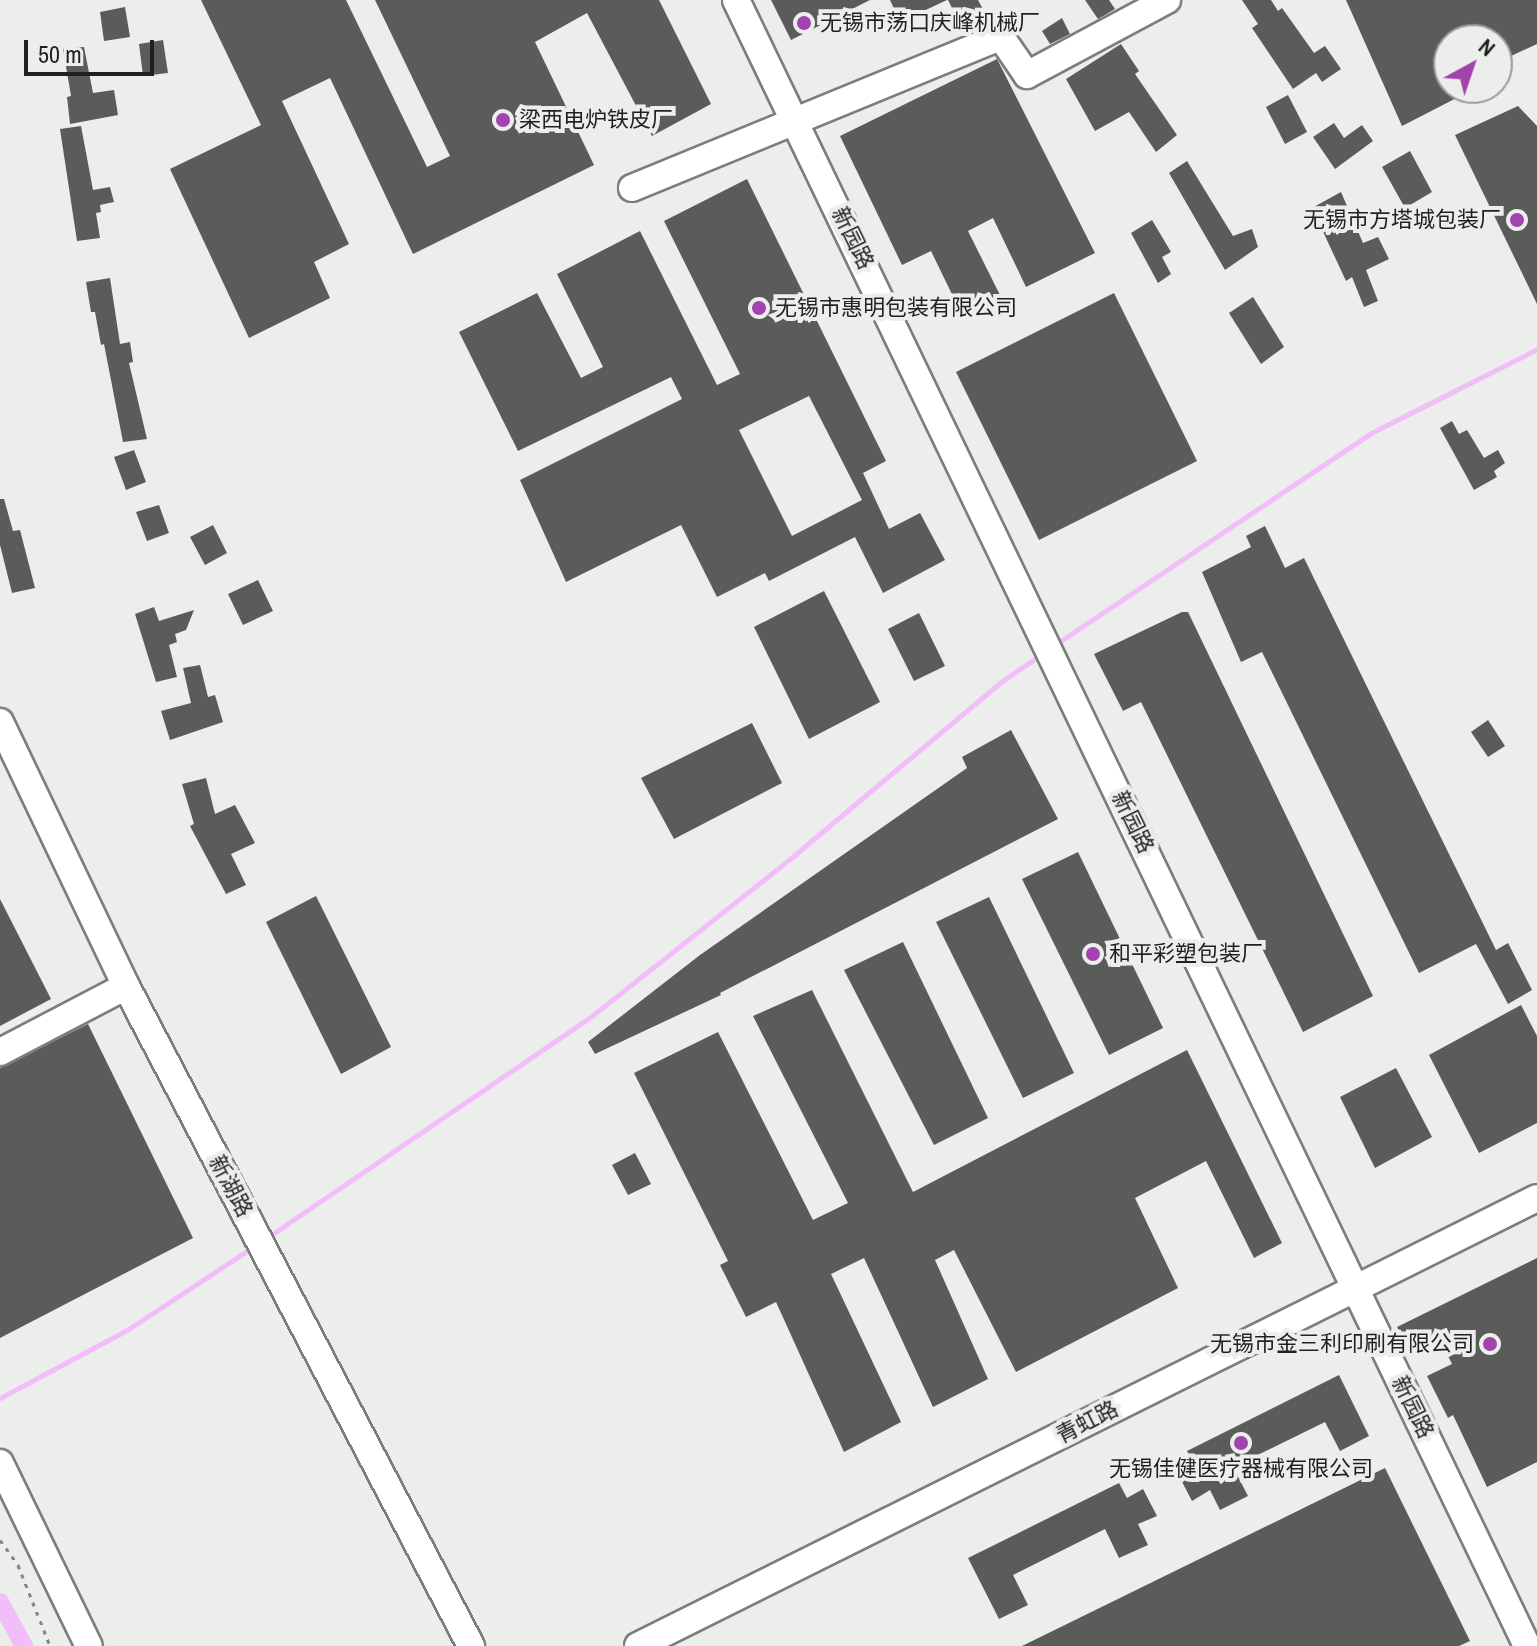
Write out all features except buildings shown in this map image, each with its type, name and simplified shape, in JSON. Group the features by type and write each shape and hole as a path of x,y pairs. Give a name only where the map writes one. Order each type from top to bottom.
{"street":[{"name":"新园路","path":"736,0 797,121 1527,1646"},
{"path":"632,188 1001,37 1027,75 1167,0"},
{"name":"新湖路","path":"0,722 126,986 471,1646"},
{"path":"0,1052 126,986"},
{"name":"青虹路","path":"638,1646 1537,1198"},
{"path":"0,1463 89,1646"}],"path":[{"path":"0,1540 18,1565 50,1646"}],"waterway":[{"path":"1053,646 1371,433 1537,349"},
{"path":"268,1237 593,1015 791,858 1002,681 1042,654"},
{"path":"0,1398 127,1330 253,1247"},
{"path":"0,1602 24,1646"}],"place":[{"name":"无锡市荡口庆峰机械厂","path":"804,23"},
{"name":"梁西电炉铁皮厂","path":"503,120"},
{"name":"无锡市方塔城包装厂","path":"1517,220"},
{"name":"无锡市惠明包装有限公司","path":"759,308"},
{"name":"和平彩塑包装厂","path":"1093,954"},
{"name":"无锡市金三利印刷有限公司","path":"1490,1344"},
{"name":"无锡佳健医疗器械有限公司","path":"1241,1443"}]}
